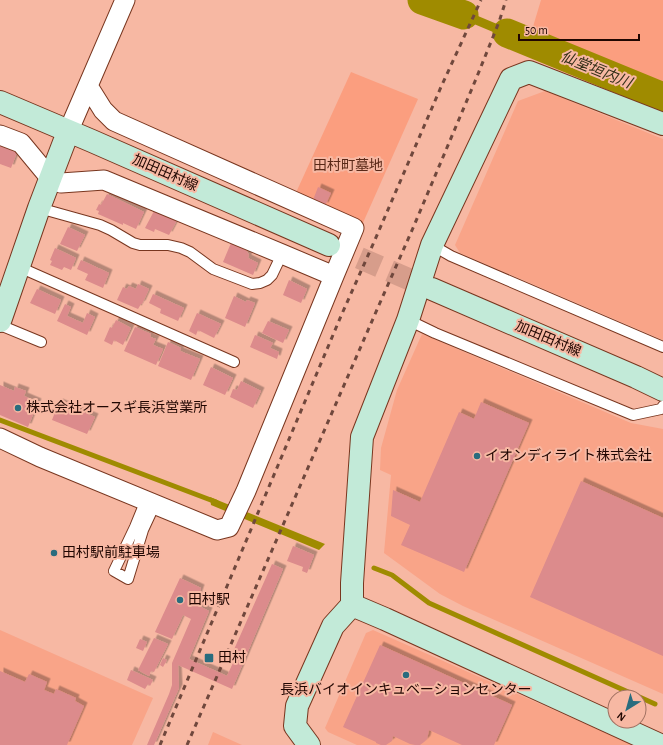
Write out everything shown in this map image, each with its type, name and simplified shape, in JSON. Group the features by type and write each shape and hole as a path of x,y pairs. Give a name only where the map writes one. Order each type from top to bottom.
{"street":[{"path":"0,321 50,178 68,132 125,0"},
{"path":"309,745 295,726 297,706 333,626 352,606 352,583 362,437 408,320 432,245 511,79 529,72 663,124"},
{"path":"0,438 40,457 217,530 229,527 354,228 114,121 103,110 88,86"},
{"name":"加田田村線","path":"0,102 329,245"},
{"path":"0,135 21,143 50,178 61,183 104,180 334,276"},
{"name":"加田田村線","path":"432,289 663,390"},
{"path":"352,606 385,619 660,745"}],"lane":[{"path":"39,208 100,225 133,243 140,245 168,245 181,248 190,252 213,269 252,284 260,284 272,275 282,254"},
{"path":"432,245 451,256 663,347"},
{"path":"18,267 234,362"},
{"path":"408,320 435,333 633,415 661,409 663,406"},
{"path":"0,324 41,342"},
{"path":"150,502 143,530 128,578 114,571 135,527 150,502"}],"shaded area":[{"path":"466,11 509,29 505,37 462,19"},
{"path":"545,91 663,139 663,340 460,253 455,245 518,101"},
{"path":"422,334 631,423 663,429 663,694 463,606 440,594 384,553 391,475 380,470 381,448 397,390"},
{"path":"210,497 325,544 319,550 211,505"},
{"path":"0,630 153,698 132,745 0,745"},
{"path":"373,630 633,745 357,745 328,732 325,728 366,633"},
{"path":"213,732 242,745 208,745"}],"green space":[{"path":"541,0 663,0 663,84 532,30"},
{"name":"田村町墓地","path":"351,72 418,99 362,225 294,197"}],"building":[{"path":"0,146 17,152 11,168 0,164"},
{"path":"318,187 331,193 325,206 313,200"},
{"path":"107,194 144,212 136,229 98,214 99,211 96,210 99,204 101,205"},
{"path":"154,211 177,220 169,235 155,229 154,232 145,228"},
{"path":"68,227 85,235 77,251 60,244"},
{"path":"231,243 246,250 249,255 248,258 258,263 253,275 223,262"},
{"path":"55,248 76,258 71,270 64,267 62,270 50,265 52,261 50,260"},
{"path":"81,260 109,273 103,288 85,280 88,274 77,269"},
{"path":"289,280 307,289 301,303 283,295"},
{"path":"138,284 149,289 138,309 117,300 123,287 127,289 129,286 136,289"},
{"path":"37,289 61,300 55,314 30,303"},
{"path":"153,294 184,308 178,321 160,313 161,309 149,303"},
{"path":"234,296 246,302 247,300 255,303 245,327 225,318"},
{"path":"65,304 71,307 67,316 83,323 87,313 95,317 87,335 57,321"},
{"path":"197,313 221,324 214,338 198,330 196,335 189,331"},
{"path":"116,320 131,328 123,345 114,340 112,345 104,341 110,327 112,328"},
{"path":"268,321 289,330 283,343 262,333"},
{"path":"135,327 151,334 150,337 156,339 153,345 163,349 156,365 124,351"},
{"path":"255,335 273,343 270,348 279,352 277,359 250,347"},
{"path":"168,342 181,348 180,351 200,359 191,380 158,366"},
{"path":"211,367 233,378 225,395 203,385"},
{"path":"241,381 261,391 253,408 230,397 233,389 237,390"},
{"name":"株式会社オースギ長浜営業所","path":"0,385 14,391 15,387 26,391 24,396 38,402 28,427 0,415"},
{"path":"59,402 95,417 87,434 52,420"},
{"name":"イオンディライト株式会社","path":"481,402 529,423 464,572 401,545 410,525 391,516 393,490 420,502 459,412 474,419"},
{"path":"581,481 663,518 663,656 530,597"},
{"path":"293,546 314,555 307,573 302,571 303,567 287,561"},
{"path":"272,564 283,569 232,689 178,665 179,688 154,745 147,745 169,694 172,685 172,663 191,619 183,615 172,639 155,632 180,578 201,588 198,597 201,598 199,606 209,611 189,659 227,676 236,656 232,654"},
{"path":"154,638 168,644 154,672 151,671 149,676 138,670"},
{"path":"140,639 147,642 143,651 136,648"},
{"name":"長浜バイオインキュベーションセンター","path":"380,645 512,705 494,745 462,745 429,730 427,739 420,745 410,744 393,736 392,741 386,745 381,745 343,727"},
{"path":"163,658 167,660 163,667 160,665"},
{"path":"131,670 153,680 150,686 148,684 145,689 127,680"},
{"path":"0,671 25,682 29,674 47,682 44,690 54,694 56,689 76,698 75,701 84,706 67,745 0,745"}],"waterway":[{"name":"仙堂垣内川","path":"422,0 464,15"},
{"name":"仙堂垣内川","path":"507,33 663,97"},
{"path":"0,420 216,502"},
{"path":"374,568 392,575 429,603 655,704"}],"tunnel":[{"path":"329,245 432,289"}],"railway":[{"path":"160,745 341,316 441,87 481,0"},
{"path":"187,745 413,228 476,79 499,22 506,0"}],"place":[{"name":"株式会社オースギ長浜営業所","path":"18,408"},
{"name":"イオンディライト株式会社","path":"477,456"},
{"name":"田村駅前駐車場","path":"54,553"},
{"name":"田村駅","path":"180,600"},
{"name":"田村","path":"209,658"},
{"name":"長浜バイオインキュベーションセンター","path":"406,675"}]}
